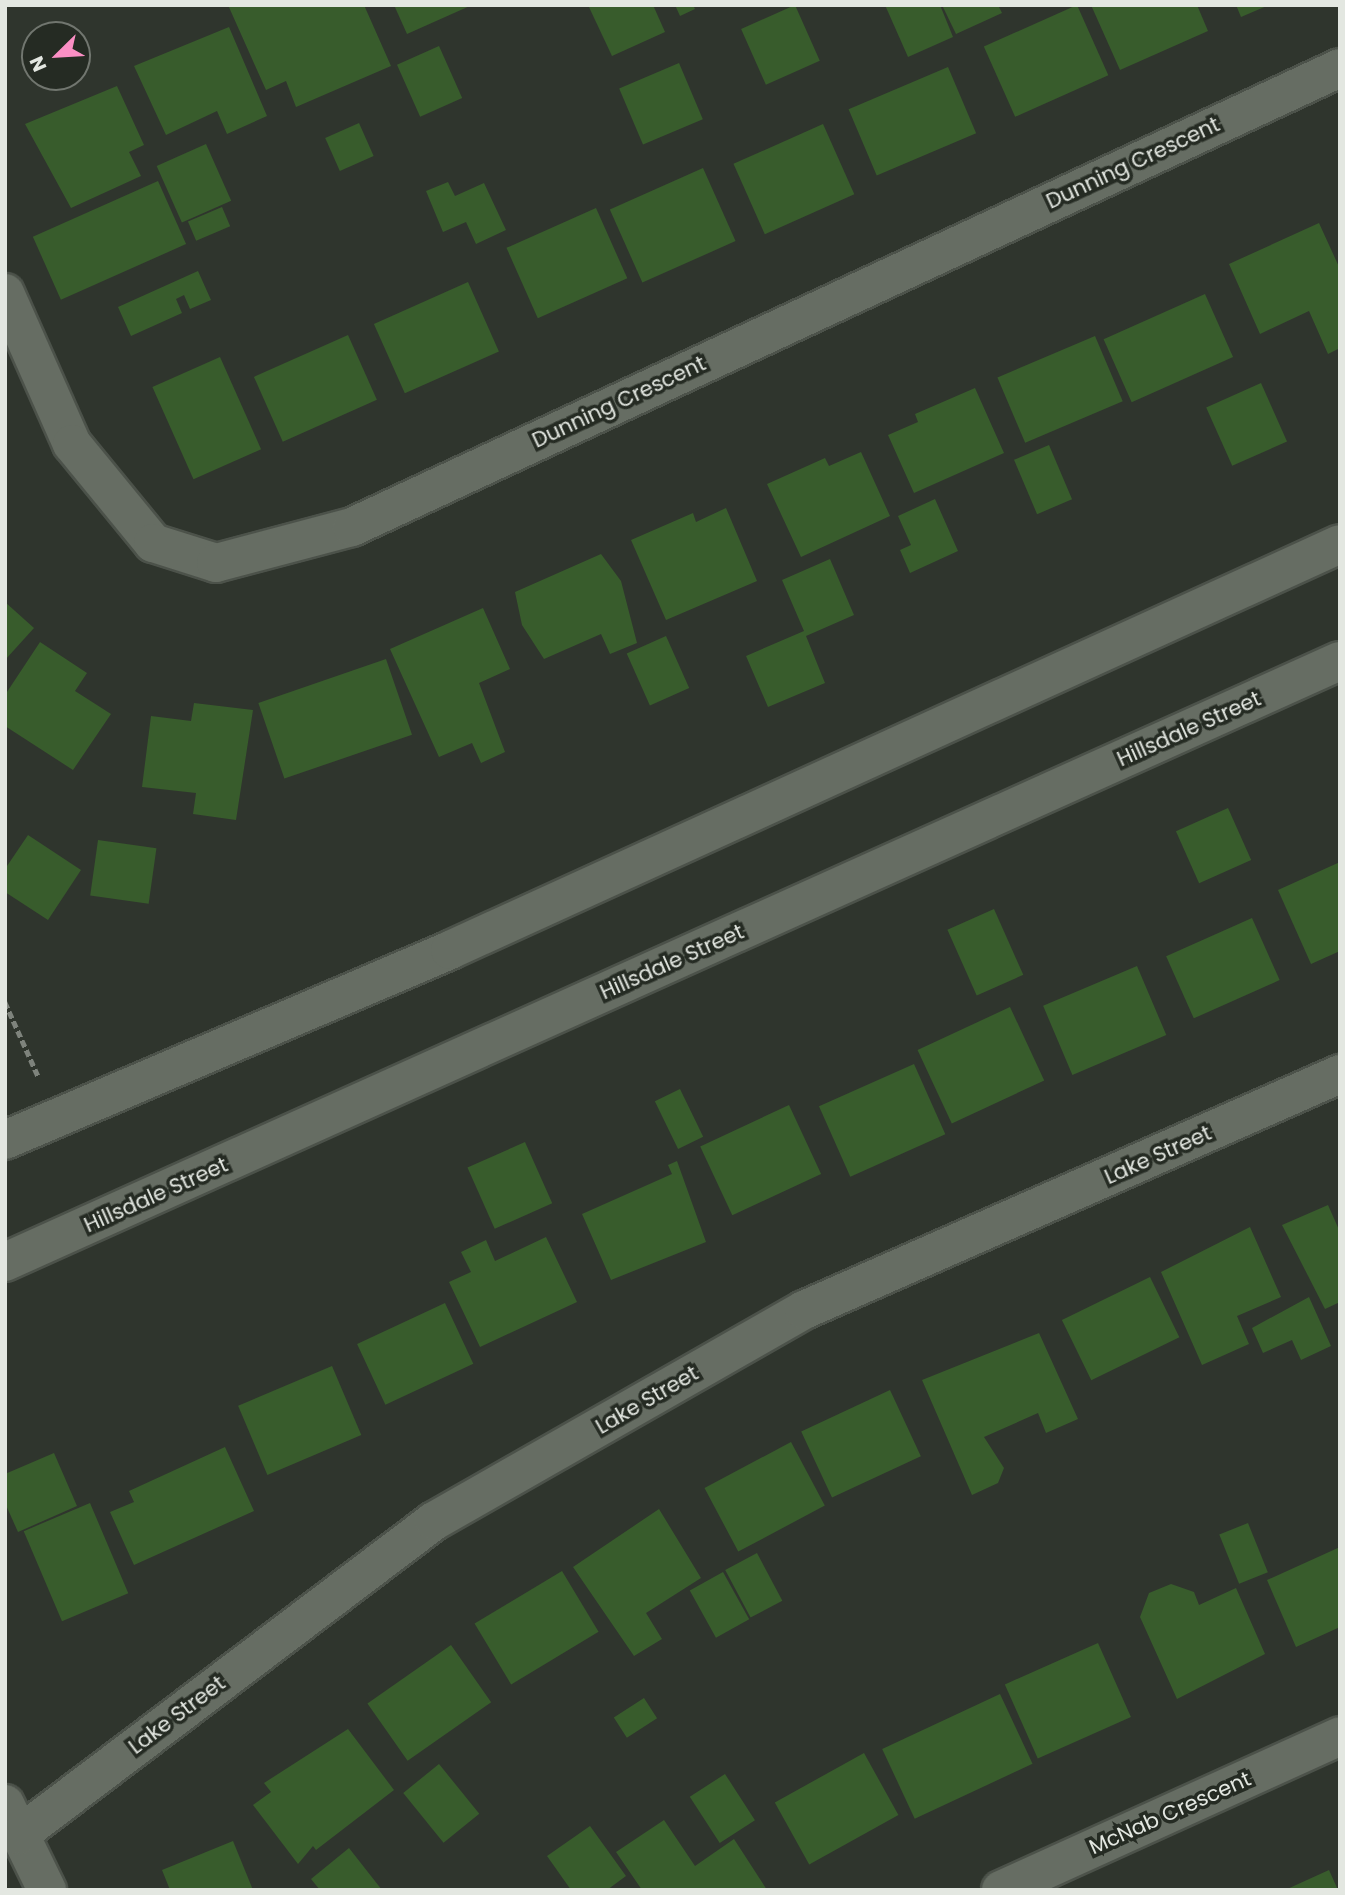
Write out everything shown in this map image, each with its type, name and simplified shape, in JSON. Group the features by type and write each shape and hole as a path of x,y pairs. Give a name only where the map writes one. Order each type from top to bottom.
{"street":[{"name":"Dunning Crescent","path":"5,293 72,444 153,543 216,563 352,527 1340,68"},
{"path":"5,1140 450,950 1340,544"},
{"name":"Hillsdale Street","path":"5,1262 1340,661"},
{"name":"Lake Street","path":"12,1820 434,1521 804,1310 1340,1074"},
{"name":"McNab Crescent","path":"1001,1890 1340,1735"},
{"path":"12,1820 47,1890"}],"path":[{"path":"5,1002 57,1117"}],"building":[{"path":"228,5 364,5 391,66 296,107 286,81 266,90"},
{"path":"394,5 472,5 407,34"},
{"path":"588,5 653,5 665,32 612,56"},
{"path":"675,5 693,5 695,9 680,16"},
{"path":"795,5 820,61 766,85 741,29"},
{"path":"885,5 940,5 953,37 908,57"},
{"path":"942,5 998,5 1002,13 956,34"},
{"path":"1077,5 1108,75 1015,117 984,46"},
{"path":"1091,5 1197,5 1208,31 1120,70"},
{"path":"1236,5 1269,5 1241,17"},
{"path":"229,27 267,116 227,134 217,111 166,135 134,66"},
{"path":"439,46 462,98 420,117 397,65"},
{"path":"679,63 703,119 643,145 619,88"},
{"path":"948,67 976,133 877,175 849,109"},
{"path":"117,86 144,145 129,152 141,176 71,208 25,124"},
{"path":"359,123 374,156 340,171 325,138"},
{"path":"823,124 854,194 765,234 733,164"},
{"path":"206,144 231,201 182,223 157,166"},
{"path":"703,168 736,241 642,283 610,209"},
{"path":"158,181 186,244 61,300 33,237"},
{"path":"448,182 455,196 484,183 506,230 476,244 466,222 443,232 426,191"},
{"path":"222,207 230,226 196,241 188,221"},
{"path":"596,208 627,278 538,318 506,248"},
{"path":"1319,223 1340,269 1340,348 1328,354 1309,311 1260,334 1229,264"},
{"path":"198,271 211,300 190,309 184,295 176,299 182,313 131,336 118,307"},
{"path":"468,282 499,351 405,393 374,324"},
{"path":"1205,294 1233,357 1132,402 1104,339"},
{"path":"348,335 377,400 283,442 254,377"},
{"path":"1095,336 1123,401 1025,443 997,377"},
{"path":"220,357 261,449 193,479 152,387"},
{"path":"1261,383 1287,441 1232,466 1206,407"},
{"path":"975,388 1004,453 914,493 888,435 918,422 915,414"},
{"path":"1049,445 1072,499 1037,514 1014,460"},
{"path":"861,452 890,516 801,557 767,484 825,458 829,466"},
{"path":"935,499 958,551 910,573 900,550 911,545 898,516"},
{"path":"726,508 757,581 666,620 631,540 693,513 696,522"},
{"path":"601,554 621,581 637,643 610,654 601,634 544,659 522,625 515,592"},
{"path":"830,559 854,615 806,636 825,683 768,707 746,656 804,631 782,580"},
{"path":"5,602 34,628 5,660"},
{"path":"483,608 510,669 479,683 505,752 481,763 472,743 439,757 390,649"},
{"path":"666,636 689,688 650,706 627,653"},
{"path":"40,642 87,673 75,691 111,714 73,770 5,726 5,695"},
{"path":"386,659 412,735 284,779 258,703"},
{"path":"194,703 253,710 236,820 193,814 196,793 142,787 151,716 191,721"},
{"path":"1228,808 1251,860 1199,883 1176,831"},
{"path":"28,835 81,870 48,920 5,892 5,869"},
{"path":"98,840 156,848 149,904 90,895"},
{"path":"1340,862 1340,951 1311,964 1278,890"},
{"path":"994,909 1023,975 977,996 947,930"},
{"path":"1252,918 1280,980 1194,1018 1166,956"},
{"path":"1137,966 1166,1035 1072,1075 1043,1006"},
{"path":"1010,1007 1044,1080 952,1124 918,1050"},
{"path":"914,1064 945,1134 850,1177 819,1106"},
{"path":"680,1089 703,1137 678,1149 655,1101"},
{"path":"789,1105 821,1174 732,1215 700,1146"},
{"path":"525,1142 552,1203 495,1229 467,1168"},
{"path":"677,1161 706,1242 611,1280 582,1214 672,1174 668,1165"},
{"path":"1328,1205 1340,1232 1340,1302 1325,1309 1282,1225"},
{"path":"1250,1227 1281,1297 1237,1316 1249,1344 1202,1365 1161,1272"},
{"path":"546,1237 577,1302 480,1347 449,1282 471,1272 461,1252 486,1240 495,1261"},
{"path":"1150,1277 1179,1337 1091,1380 1062,1320"},
{"path":"1309,1297 1331,1346 1301,1360 1292,1340 1263,1353 1252,1328"},
{"path":"445,1303 473,1364 385,1405 357,1344"},
{"path":"1039,1333 1078,1419 1046,1433 1038,1413 984,1437 1004,1468 998,1483 972,1495 922,1380"},
{"path":"332,1366 361,1435 267,1475 238,1406"},
{"path":"890,1390 921,1456 832,1498 801,1431"},
{"path":"791,1442 825,1506 738,1552 704,1488"},
{"path":"225,1447 254,1511 134,1565 110,1512 134,1502 129,1491"},
{"path":"54,1453 77,1506 18,1532 5,1503 5,1474"},
{"path":"90,1503 128,1593 62,1621 24,1531"},
{"path":"659,1509 701,1578 646,1613 662,1639 634,1656 573,1567"},
{"path":"1248,1523 1268,1572 1239,1584 1219,1535"},
{"path":"1340,1547 1340,1627 1296,1647 1267,1580"},
{"path":"757,1553 782,1601 751,1618 725,1570"},
{"path":"562,1571 599,1632 511,1684 475,1624"},
{"path":"723,1572 749,1619 716,1638 690,1590"},
{"path":"1171,1584 1194,1592 1199,1605 1236,1588 1265,1654 1177,1699 1140,1617 1149,1593"},
{"path":"1098,1643 1131,1717 1038,1758 1005,1684"},
{"path":"451,1645 491,1702 408,1761 367,1704"},
{"path":"1000,1694 1033,1764 915,1819 882,1749"},
{"path":"644,1698 657,1718 627,1738 614,1718"},
{"path":"348,1729 394,1790 316,1850 313,1846 298,1864 253,1805 271,1792 264,1783"},
{"path":"864,1753 898,1815 809,1865 775,1802"},
{"path":"439,1764 479,1814 444,1843 403,1793"},
{"path":"725,1774 755,1820 720,1843 690,1797"},
{"path":"664,1820 695,1866 734,1839 767,1890 642,1890 616,1852"},
{"path":"590,1826 626,1876 607,1890 571,1890 547,1856"},
{"path":"233,1841 253,1890 170,1890 162,1870"},
{"path":"349,1848 382,1890 320,1890 311,1879"},
{"path":"1329,1870 1338,1890 1285,1890"}]}
